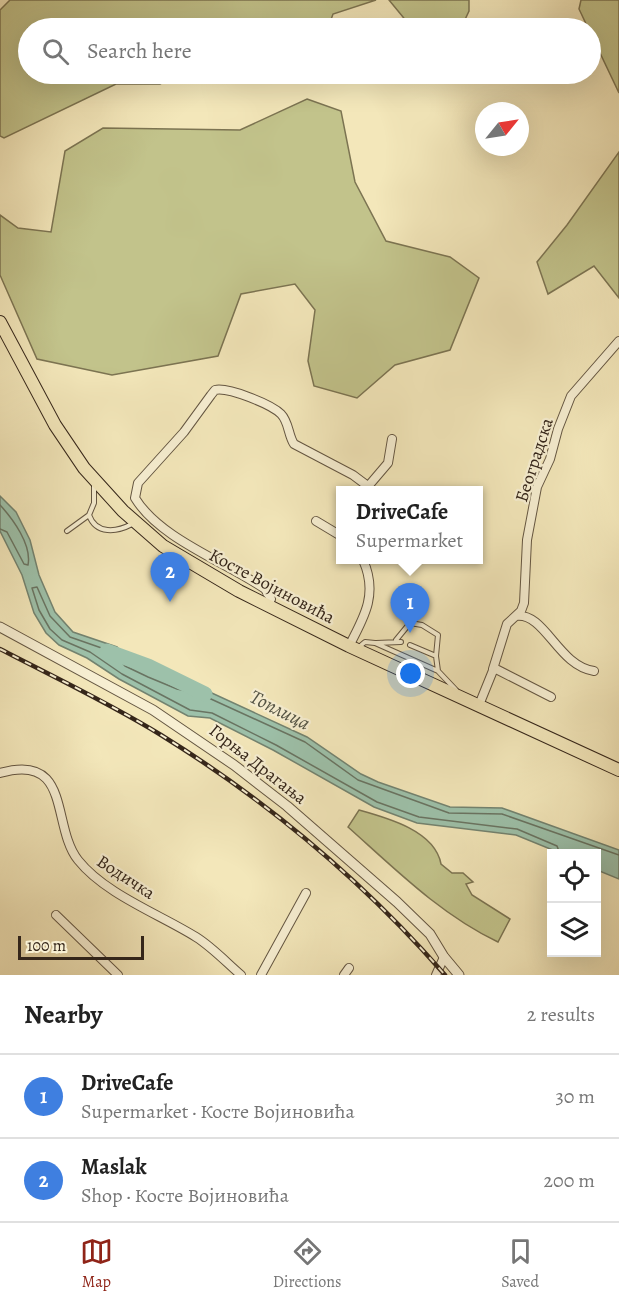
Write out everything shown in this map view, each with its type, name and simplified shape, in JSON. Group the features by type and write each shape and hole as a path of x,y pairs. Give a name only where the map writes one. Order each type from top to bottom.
{"main road":[{"name":"Косте Војиновића","path":"0,322 55,425 94,482 135,523 172,553 267,605 353,648 619,770"}],"street":[{"name":"Београдска","path":"479,705 507,624 521,610 524,603 527,540 537,487 550,459 558,429 572,396 619,341"},
{"path":"267,605 271,599 265,589 158,523 135,498 138,483 184,432 215,390 225,389 271,407 282,414 294,444 353,475 365,486"},
{"path":"368,486 388,463 392,439"},
{"path":"315,521 336,533"},
{"path":"353,648 371,593 370,576 365,564"},
{"path":"514,616 524,616 531,620 573,664 594,671"},
{"name":"Горња Драгања","path":"0,627 153,710 227,759 287,806 397,902 430,934 444,957 459,975"},
{"path":"493,669 496,668 551,697"},
{"name":"Водичка","path":"0,773 27,770 50,783 60,806 73,853 92,875 198,939 242,975"},
{"path":"261,975 306,893"},
{"path":"56,915 118,975"},
{"path":"436,975 444,957"}],"lane":[{"path":"67,531 89,515 94,503 94,482"},
{"path":"89,515 101,530 121,530 135,523"},
{"path":"353,648 365,642 399,641 410,623 422,625 438,635 436,656 438,671"},
{"name":"Косте Војиновића","path":"375,643 438,671 456,694"},
{"path":"410,645 436,656"}],"shaded area":[{"path":"10,0 376,0 333,14 332,18 18,18 18,84 116,84 4,138 0,136 0,10"},
{"path":"389,0 469,0 469,11 466,18 404,18"},
{"path":"581,0 619,0 619,93 601,55 601,18 583,18 579,9"},
{"path":"307,99 341,111 355,182 386,241 450,257 479,278 450,350 395,365 357,398 314,386 308,361 315,310 295,284 241,294 218,356 112,375 37,359 0,275 0,215 18,228 51,232 65,151 103,128 240,130"},
{"path":"619,152 619,298 594,266 548,294 537,262 567,225"},
{"path":"359,810 409,828 430,843 441,864 452,873 463,873 473,882 466,884 472,895 510,919 498,942 457,919 438,905 348,827"}],"water":[{"path":"0,496 16,512 30,540 39,575 55,612 73,632 117,647 128,661 179,683 201,688 307,737 361,774 378,782 450,807 502,808 619,850 619,879 601,872 601,849 550,849 516,835 417,823 374,807 273,750 210,718 188,716 119,679 87,658 59,645 46,633 34,613 22,575 0,531"}],"waterway":[{"name":"Топлица","path":"107,651 148,666 205,694"}],"railway":[{"path":"0,649 141,723 238,787 312,844 347,875 381,907 445,975"}],"place":[{"name":"Maslak","path":"170,602"},
{"name":"DriveCafe","path":"410,633"}]}
